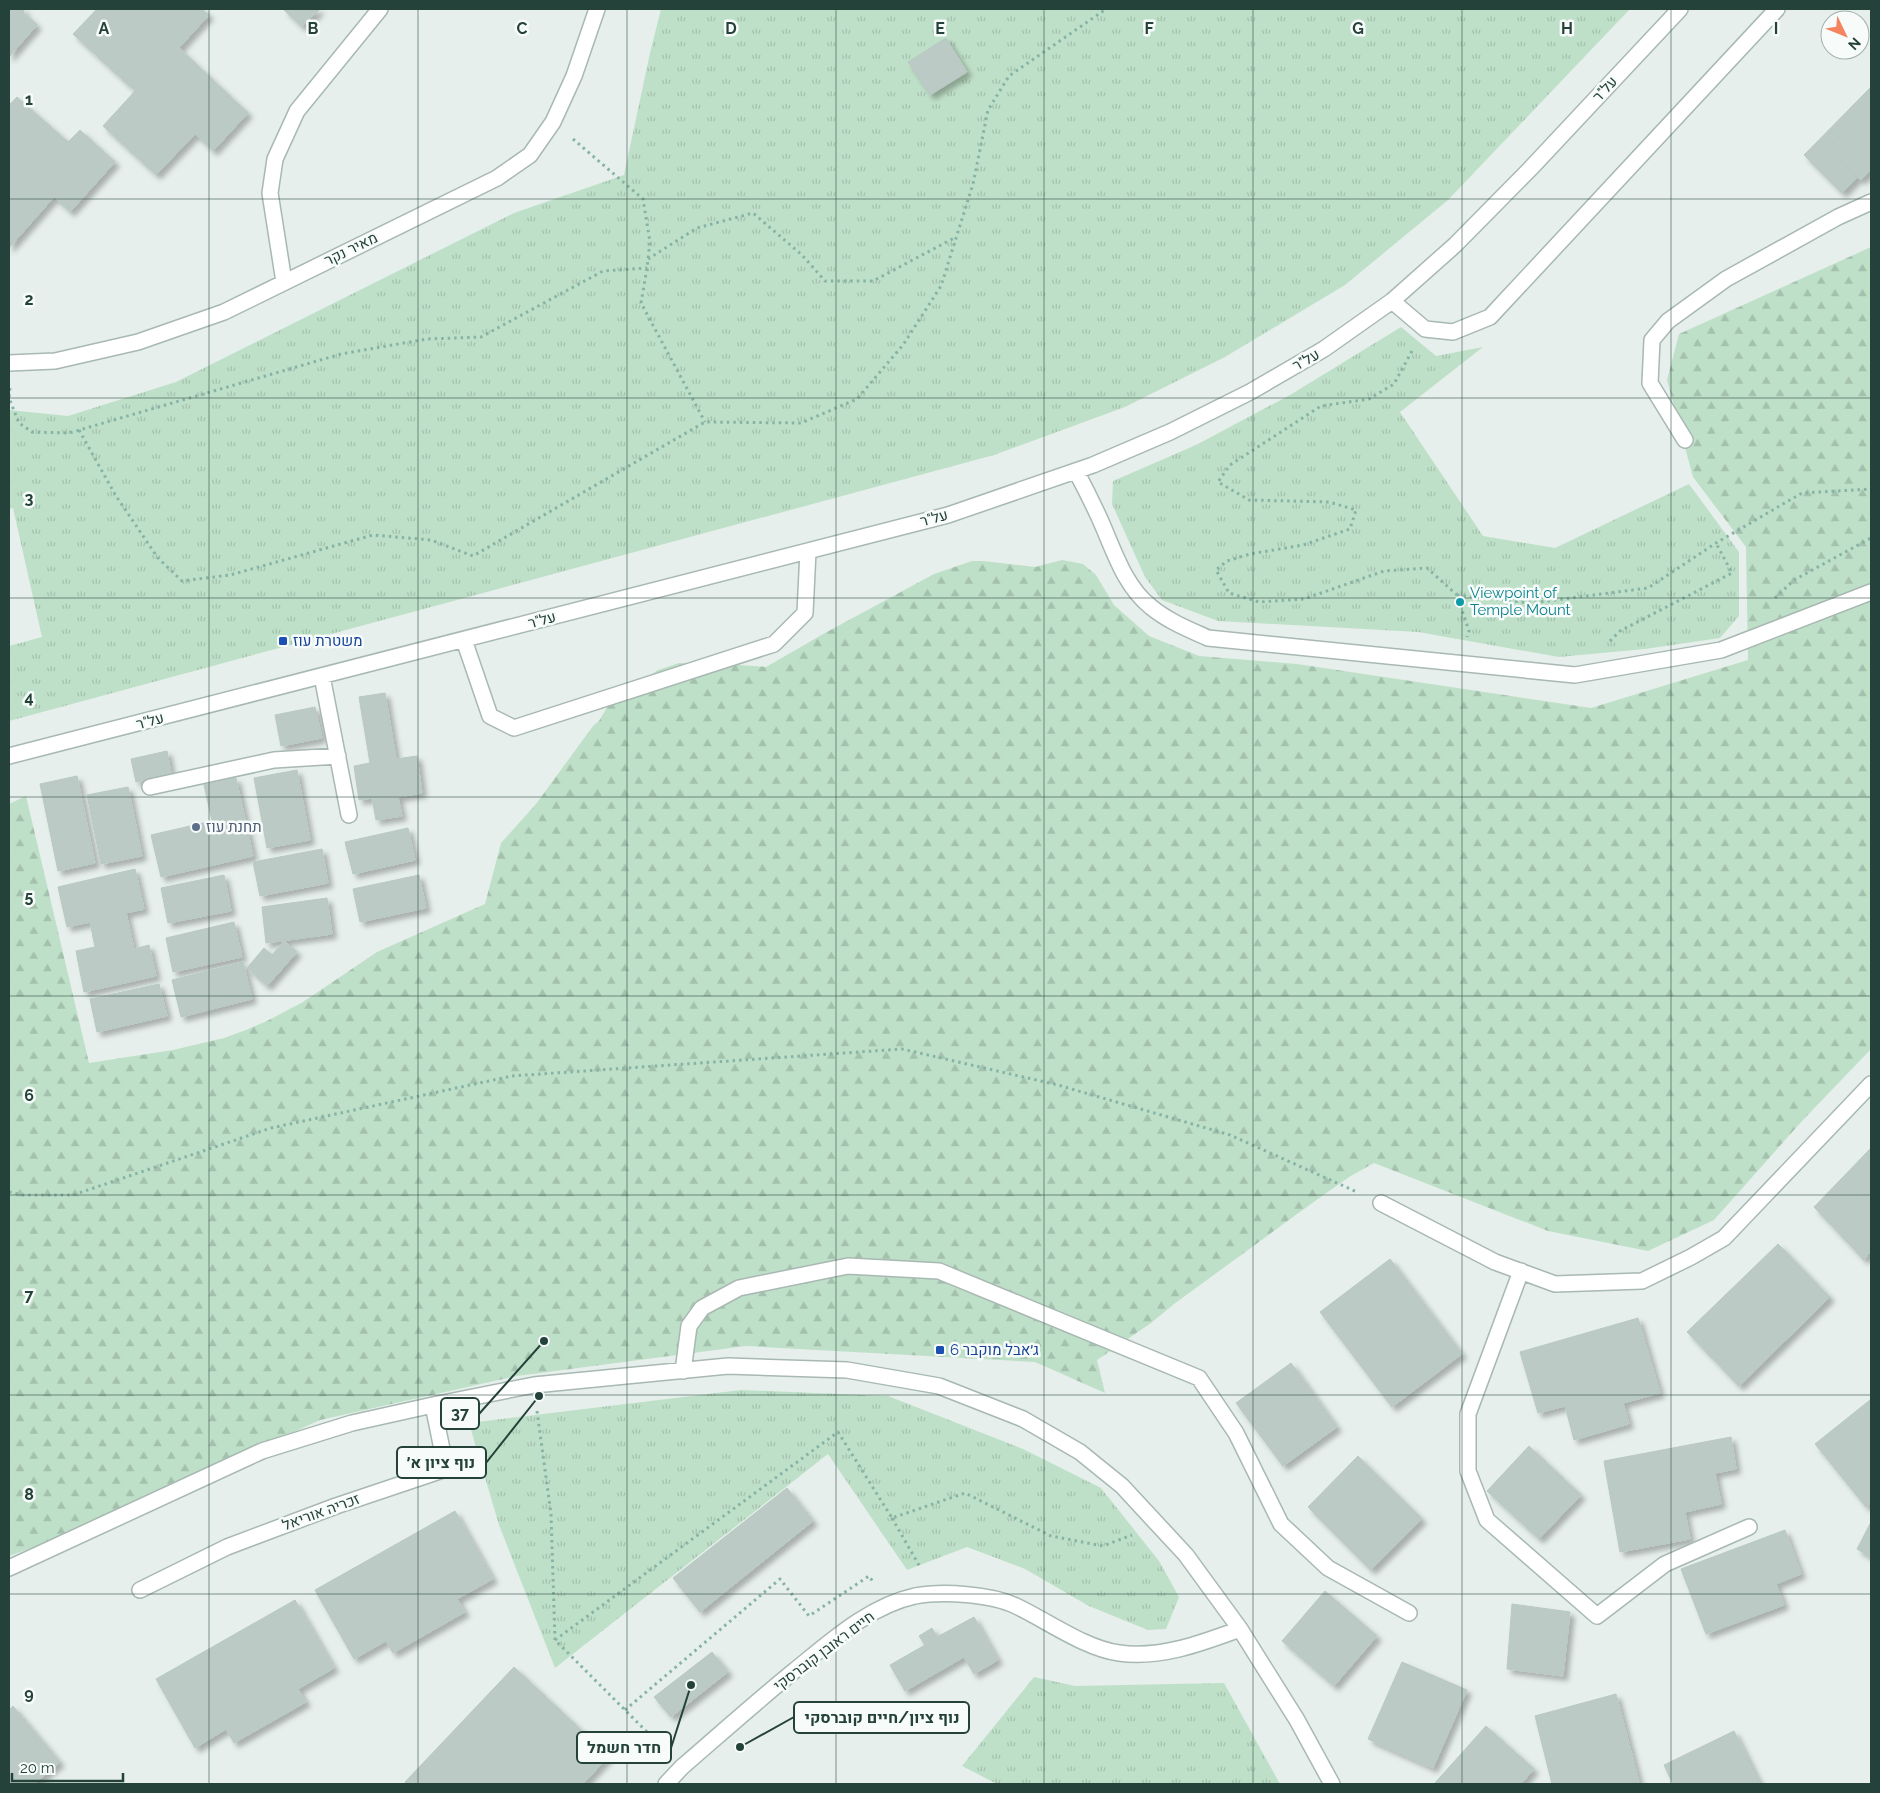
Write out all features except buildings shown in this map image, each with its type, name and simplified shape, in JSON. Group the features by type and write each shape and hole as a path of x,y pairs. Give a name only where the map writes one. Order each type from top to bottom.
{"street":[{"path":"284,282 270,194 275,159 297,111 380,9"},
{"name":"מאיר נקר","path":"10,363 55,361 138,342 224,312 497,178 530,155 553,122 574,76 598,9"},
{"name":"על\"ר","path":"9,756 948,514 1076,471 1170,432 1250,392 1324,349 1392,301 1455,245 1530,169 1680,9"},
{"path":"1392,301 1425,329 1453,332 1490,317 1777,9"},
{"path":"1685,440 1650,383 1652,340 1668,321 1726,279 1838,217 1871,202"},
{"path":"1076,471 1099,517 1110,546 1131,585 1150,606 1170,621 1208,638 1575,675 1721,650 1871,592"},
{"path":"464,640 490,716 514,728 774,644 804,613 808,551"},
{"path":"322,676 349,815"},
{"name":"על\"ר","path":"9,765 43,748"},
{"path":"150,787 274,760 338,756"},
{"path":"1382,1203 1495,1262 1555,1284 1642,1281 1691,1257 1724,1238 1871,1084"},
{"path":"682,1371 689,1326 702,1308 739,1288 848,1266 939,1271 1199,1378 1236,1432 1281,1524 1328,1568 1409,1613"},
{"path":"1521,1271 1468,1414 1468,1471 1487,1520 1597,1616 1665,1564 1749,1527"},
{"path":"9,1568 262,1451 352,1423 534,1385 728,1366 847,1370 938,1386 1023,1418 1080,1452 1122,1486 1186,1555 1240,1629 1297,1720 1332,1784"},
{"name":"זכריה אוריאל","path":"140,1590 226,1548 336,1506 446,1469 433,1405"},
{"name":"חיים ראובן קוברסקי","path":"666,1784 682,1767 818,1652 859,1622 889,1605 915,1596 935,1594 990,1599 1014,1605 1067,1633 1118,1653 1144,1654 1170,1651 1195,1645 1240,1629"}],"path":[{"path":"79,430 116,496 158,558 182,580 230,575 373,535 431,540 473,556 706,422 801,423 857,399 903,345 942,286 973,184 988,110 1009,76 1106,9"},
{"path":"553,122 643,199 650,242 648,268 640,303 706,422"},
{"path":"648,259 697,228 754,213 802,255 825,281 874,281 957,236"},
{"path":"10,363 9,398 19,423 32,432 69,433 342,354 427,339 481,337 603,271 648,268"},
{"path":"1425,329 1394,384 1370,399 1321,406 1230,465 1218,482 1249,500 1329,502 1356,510 1350,529 1303,545 1226,560 1216,570 1229,593 1259,602 1304,599 1384,570 1427,568 1457,595 1469,631 1459,663"},
{"path":"1457,595 1532,603 1648,588 1716,544 1802,493 1871,489"},
{"path":"1774,599 1794,580 1871,538"},
{"path":"1607,644 1620,632 1732,572 1716,544"},
{"path":"9,1192 23,1195 73,1195 272,1128 512,1076 902,1050 1058,1085 1230,1135 1382,1203"},
{"path":"534,1385 551,1514 555,1640 682,1767"},
{"path":"555,1640 838,1432 892,1518 935,1594"},
{"path":"892,1518 965,1493 1051,1536 1103,1546 1160,1525"},
{"path":"625,1710 780,1579 809,1616 869,1576 889,1605"}],"green space":[{"path":"661,9 1630,9 1448,200 1345,285 1225,357 1125,407 994,455 9,721 9,646 42,637 13,508 9,509 9,410 68,416 176,382 514,213 624,175"},
{"path":"1871,247 1871,1049 1802,1121 1714,1220 1648,1251 1548,1231 1374,1163 1349,1177 1315,1201 1174,1304 1151,1323 1097,1360 1105,1393 1035,1362 746,1346 517,1376 320,1420 71,1534 9,1556 9,804 26,796 89,1063 173,1050 224,1038 246,1030 303,1002 377,952 485,904 501,843 536,804 593,726 599,721 609,704 658,670 679,663 766,667 934,574 972,561 1035,567 1062,560 1083,564 1096,575 1114,605 1149,636 1199,656 1297,664 1591,708 1748,660 1746,547 1693,477 1667,380 1679,334"},
{"path":"1401,327 1436,356 1483,347 1400,412 1483,536 1555,548 1689,484 1739,552 1739,616 1720,638 1645,649 1559,657 1418,632 1218,621 1162,600 1145,577 1112,504 1113,481 1196,445 1290,395"},
{"path":"741,1390 888,1396 1023,1449 1101,1488 1159,1561 1179,1597 1166,1629 1148,1630 1089,1606 1025,1569 967,1547 907,1570 828,1454 555,1668 499,1525 469,1423"},
{"path":"1034,1677 1075,1686 1224,1683 1280,1784 997,1784 962,1766"}],"place":[{"name":"Viewpoint of Temple Mount","path":"1460,602"},
{"name":"משטרת עוז","path":"283,641"},
{"name":"תחנת עוז","path":"196,827"},
{"name":"37","path":"544,1341"},
{"name":"ג׳אבל מוקבר 6","path":"940,1350"},
{"name":"נוף ציון א׳","path":"539,1396"},
{"name":"חדר חשמל","path":"691,1685"},
{"name":"נוף ציון/חיים קוברסקי","path":"740,1747"}]}
